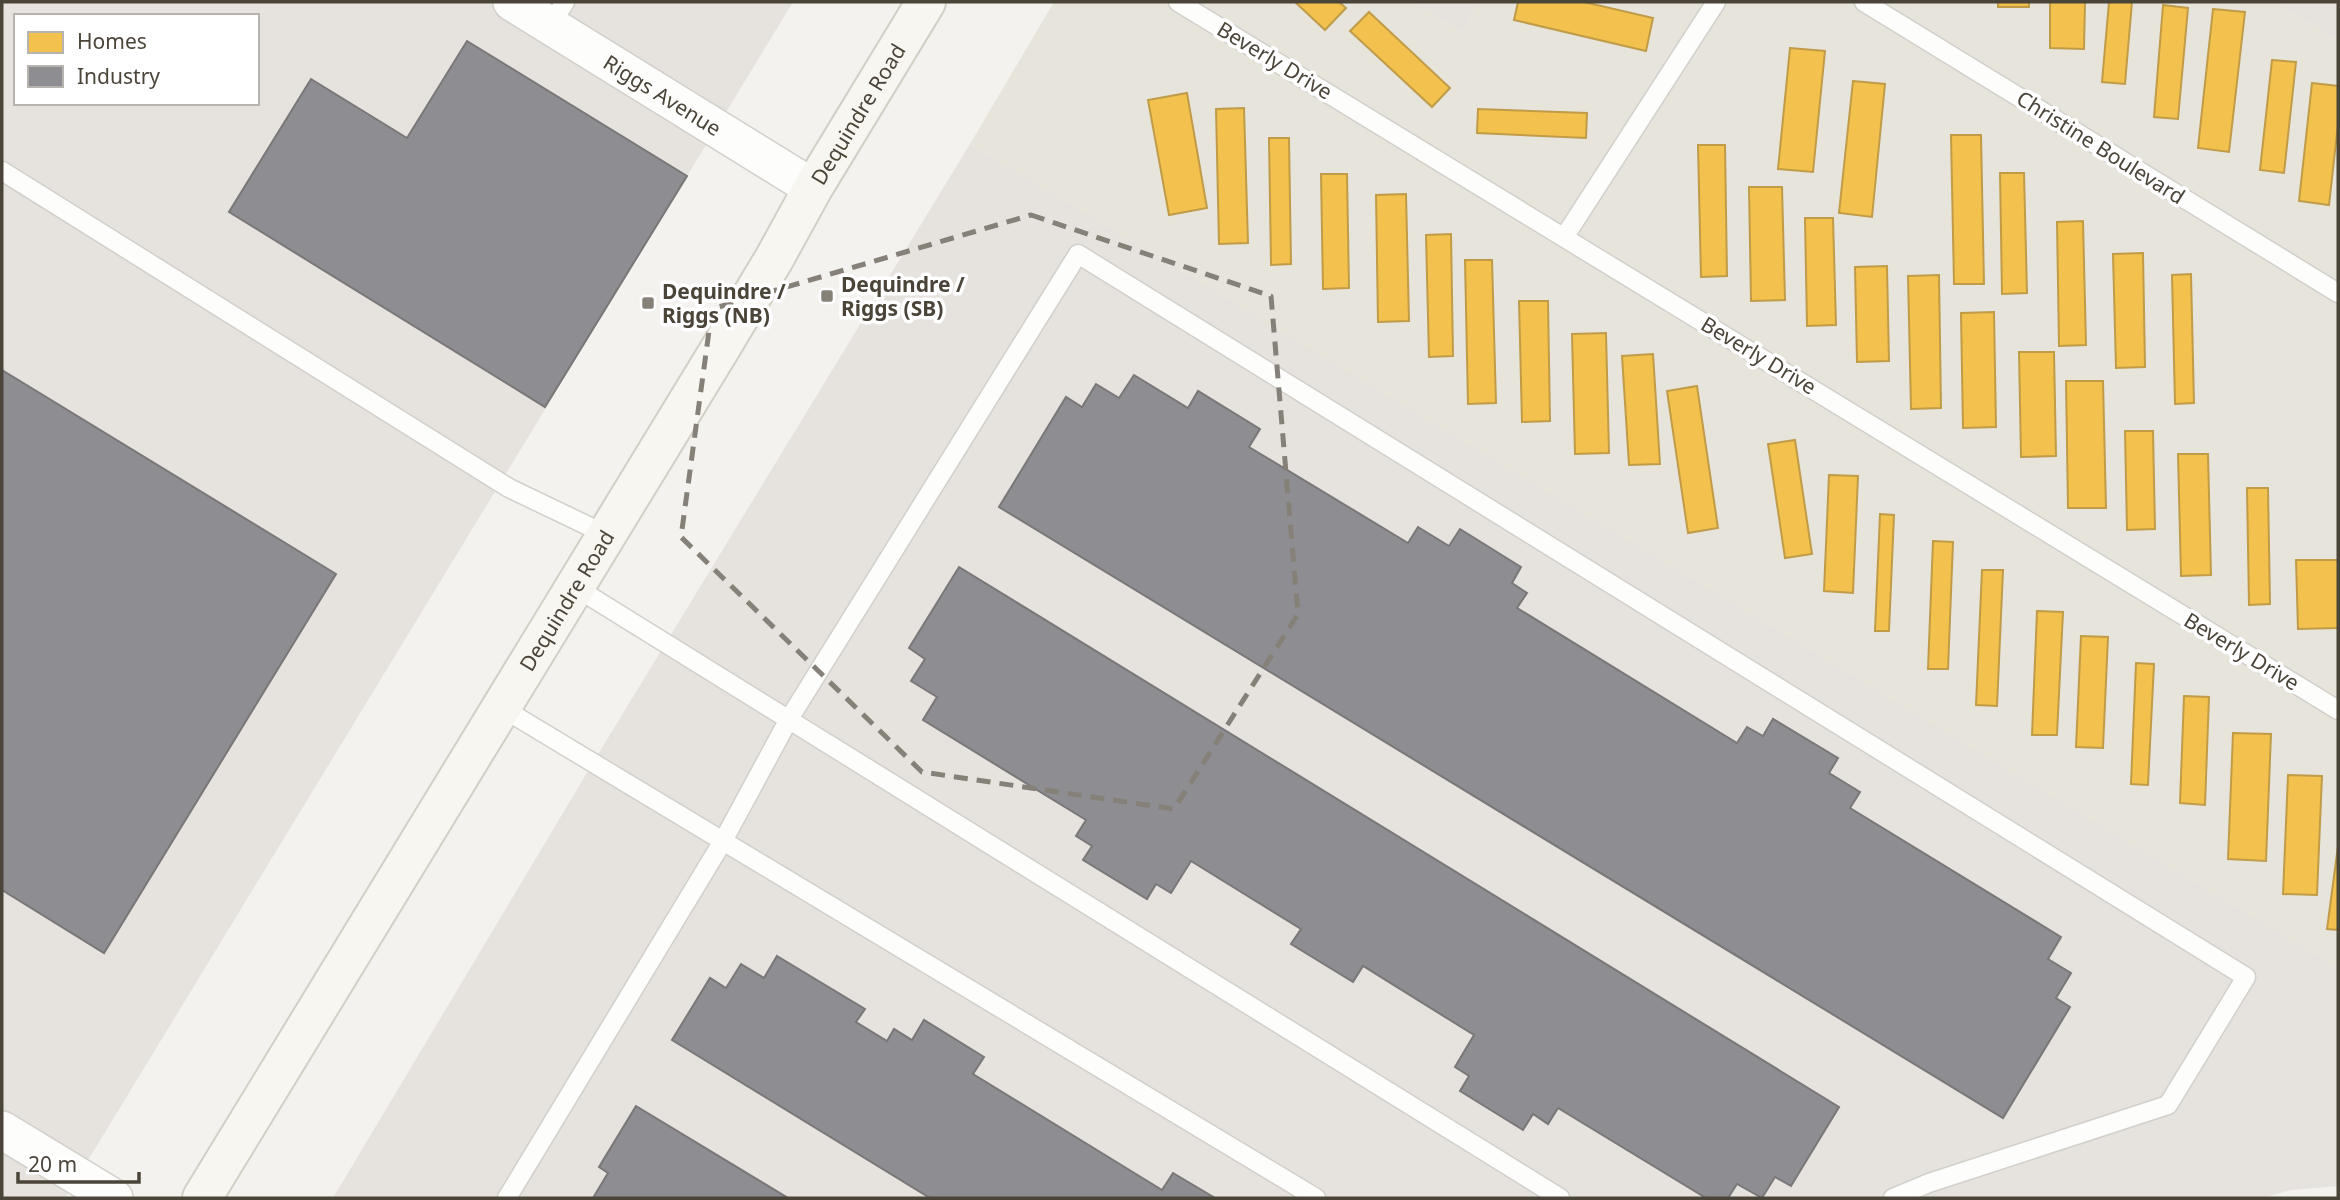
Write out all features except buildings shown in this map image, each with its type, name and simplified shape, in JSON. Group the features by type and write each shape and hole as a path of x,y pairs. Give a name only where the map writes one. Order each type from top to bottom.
{"main road":[{"name":"Dequindre Road","path":"202,1198 607,535 926,2"}],"street":[{"name":"Riggs Avenue","path":"512,2 558,14 813,188"},
{"path":"2,1130 114,1198"}],"lane":[{"name":"Beverly Drive","path":"1178,2 1566,236 2338,710"},
{"path":"1566,236 1716,2"},
{"name":"Christine Boulevard","path":"1864,2 2338,293"},
{"path":"2,171 509,488 607,535"},
{"path":"507,1198 723,841 789,719 1078,254 2246,977 2168,1105 1932,1191 1893,1198"},
{"path":"575,587 1560,1198"},
{"path":"502,708 1316,1198"}],"highlighted area":[{"path":"1031,215 1271,296 1298,614 1174,809 922,772 681,537 712,309"}],"shaded area":[{"path":"2,2 793,2 65,1198 2,1198"},
{"path":"1054,2 1412,2 1462,32 1481,2 2275,2 2338,41 2338,975 970,144"},
{"path":"1412,2 1481,2 1462,32"},
{"path":"2275,2 2338,2 2338,41"},
{"path":"970,144 2338,969 2338,1186 2291,1190 2263,1198 333,1198 600,751"}],"place":[{"name":"Dequindre / Riggs (SB)","path":"827,296"},
{"name":"Dequindre / Riggs (NB)","path":"648,303"}]}
